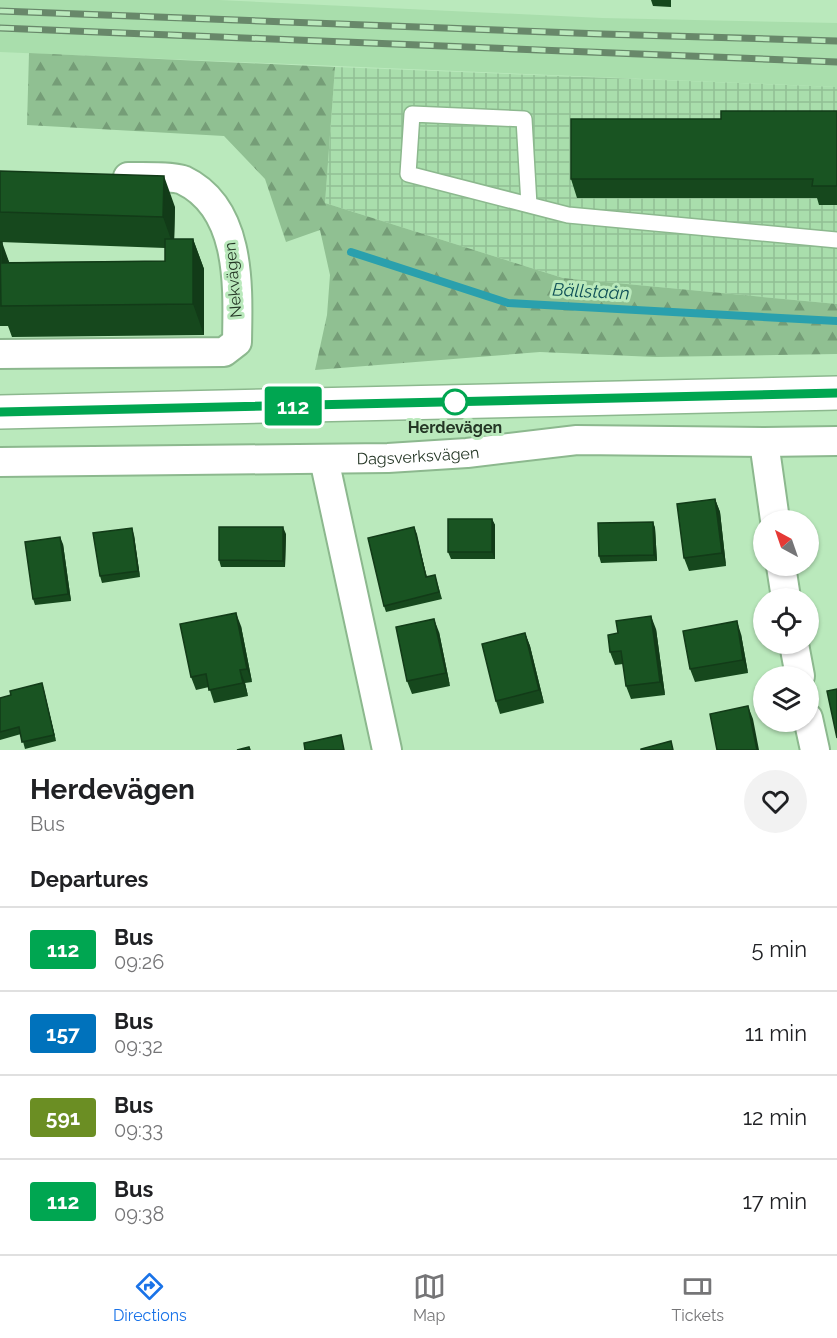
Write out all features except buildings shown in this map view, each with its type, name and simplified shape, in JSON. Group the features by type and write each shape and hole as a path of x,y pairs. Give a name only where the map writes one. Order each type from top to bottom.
{"street":[{"name":"Nekvägen","path":"0,354 224,352 237,342 238,299 231,239 222,215 198,190 181,179 102,176"},
{"path":"0,412 837,393"},
{"name":"Dagsverksvägen","path":"0,462 388,458 467,453 577,440 837,441"},
{"path":"764,442 774,510"},
{"path":"324,459 387,750"},
{"path":"811,732 815,750"}],"lane":[{"path":"529,206 524,119 412,114 408,174 529,206 568,215 837,240"}],"shaded area":[{"path":"0,0 219,0 602,18 837,23 837,87 0,52"},
{"path":"335,67 837,87 837,304 563,278 325,203"}],"green space":[{"path":"29,53 335,67 325,203 563,278 837,304 837,354 655,357 540,352 315,370 327,315 330,275 320,230 286,242 265,179 224,136 27,125"}],"waterway":[{"name":"Bällstaån","path":"351,252 508,303 837,321"}],"railway":[{"path":"0,11 837,41"},
{"path":"0,28 837,62"}],"bus line":[{"name":"112","path":"0,412 837,393"}],"place":[{"name":"Herdevägen","path":"455,402"}]}
